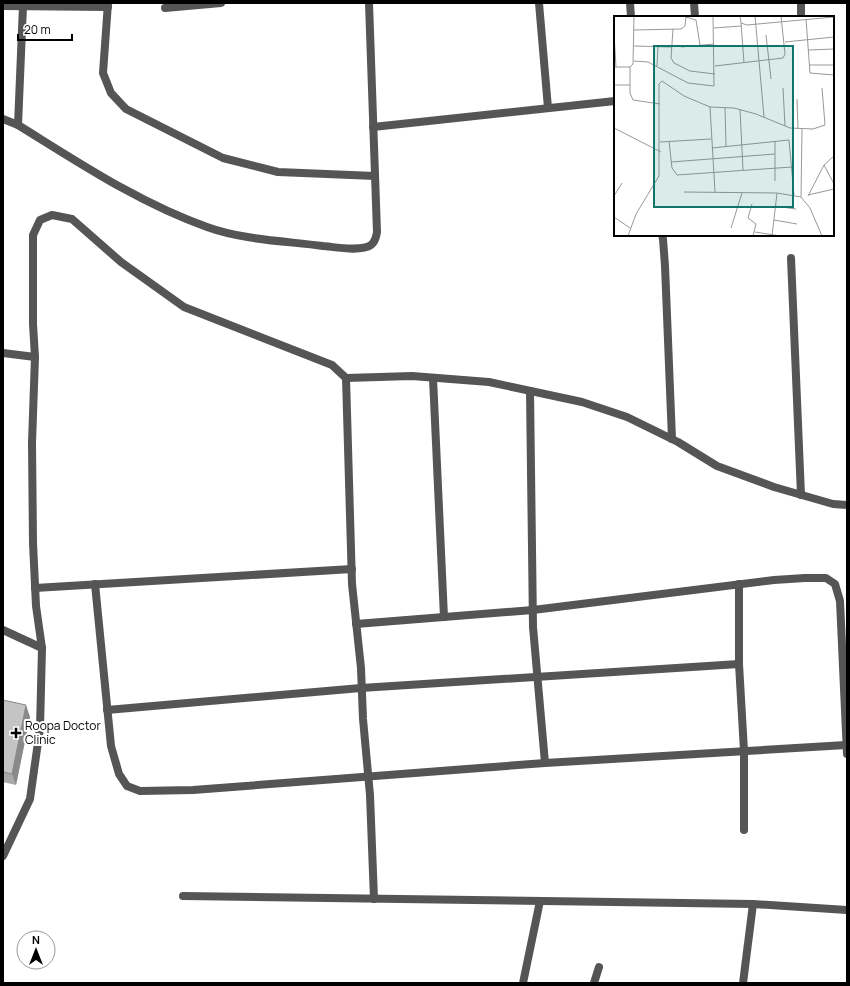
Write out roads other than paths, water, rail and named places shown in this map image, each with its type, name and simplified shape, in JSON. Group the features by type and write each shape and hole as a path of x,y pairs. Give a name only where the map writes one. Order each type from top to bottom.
{"street":[{"path":"165,8 221,3"},
{"path":"3,118 18,125 99,175 157,207 208,227 240,235 341,248 362,248 370,246 376,239 377,232 369,3"},
{"path":"539,3 548,108"},
{"path":"630,3 631,16"},
{"path":"694,3 695,16"},
{"path":"801,3 801,16"},
{"path":"3,6 108,5 103,73 111,93 126,109 223,158 278,172 375,176"},
{"path":"18,125 23,6"},
{"path":"373,127 614,101"},
{"path":"3,856 30,800 40,728 42,648 36,606 33,543 32,443 36,357 33,324 33,235 40,220 52,215 72,219 121,262 184,307 332,365 346,378 412,376 489,382 582,402 627,416 672,439 717,466 774,487 833,504 847,505"},
{"path":"662,236 666,266 672,439"},
{"path":"791,258 801,495"},
{"path":"3,353 36,357"},
{"path":"346,378 352,569 368,777 374,898"},
{"path":"433,378 444,617"},
{"path":"530,391 533,610 545,763"},
{"path":"36,588 352,569"},
{"path":"356,624 533,610 739,584 805,578 826,578 835,584 840,601 847,754"},
{"path":"95,584 111,746 119,774 127,786 140,790 193,790 545,763 846,745"},
{"path":"739,584 739,664 744,751 744,830"},
{"path":"3,630 42,648"},
{"path":"107,710 361,688 739,664"},
{"path":"183,896 753,904 847,910"},
{"path":"523,983 540,901"},
{"path":"744,983 753,904"},
{"path":"594,983 599,967"}],"place":[{"name":"Roopa Doctor Clinic","path":"16,733"}]}
